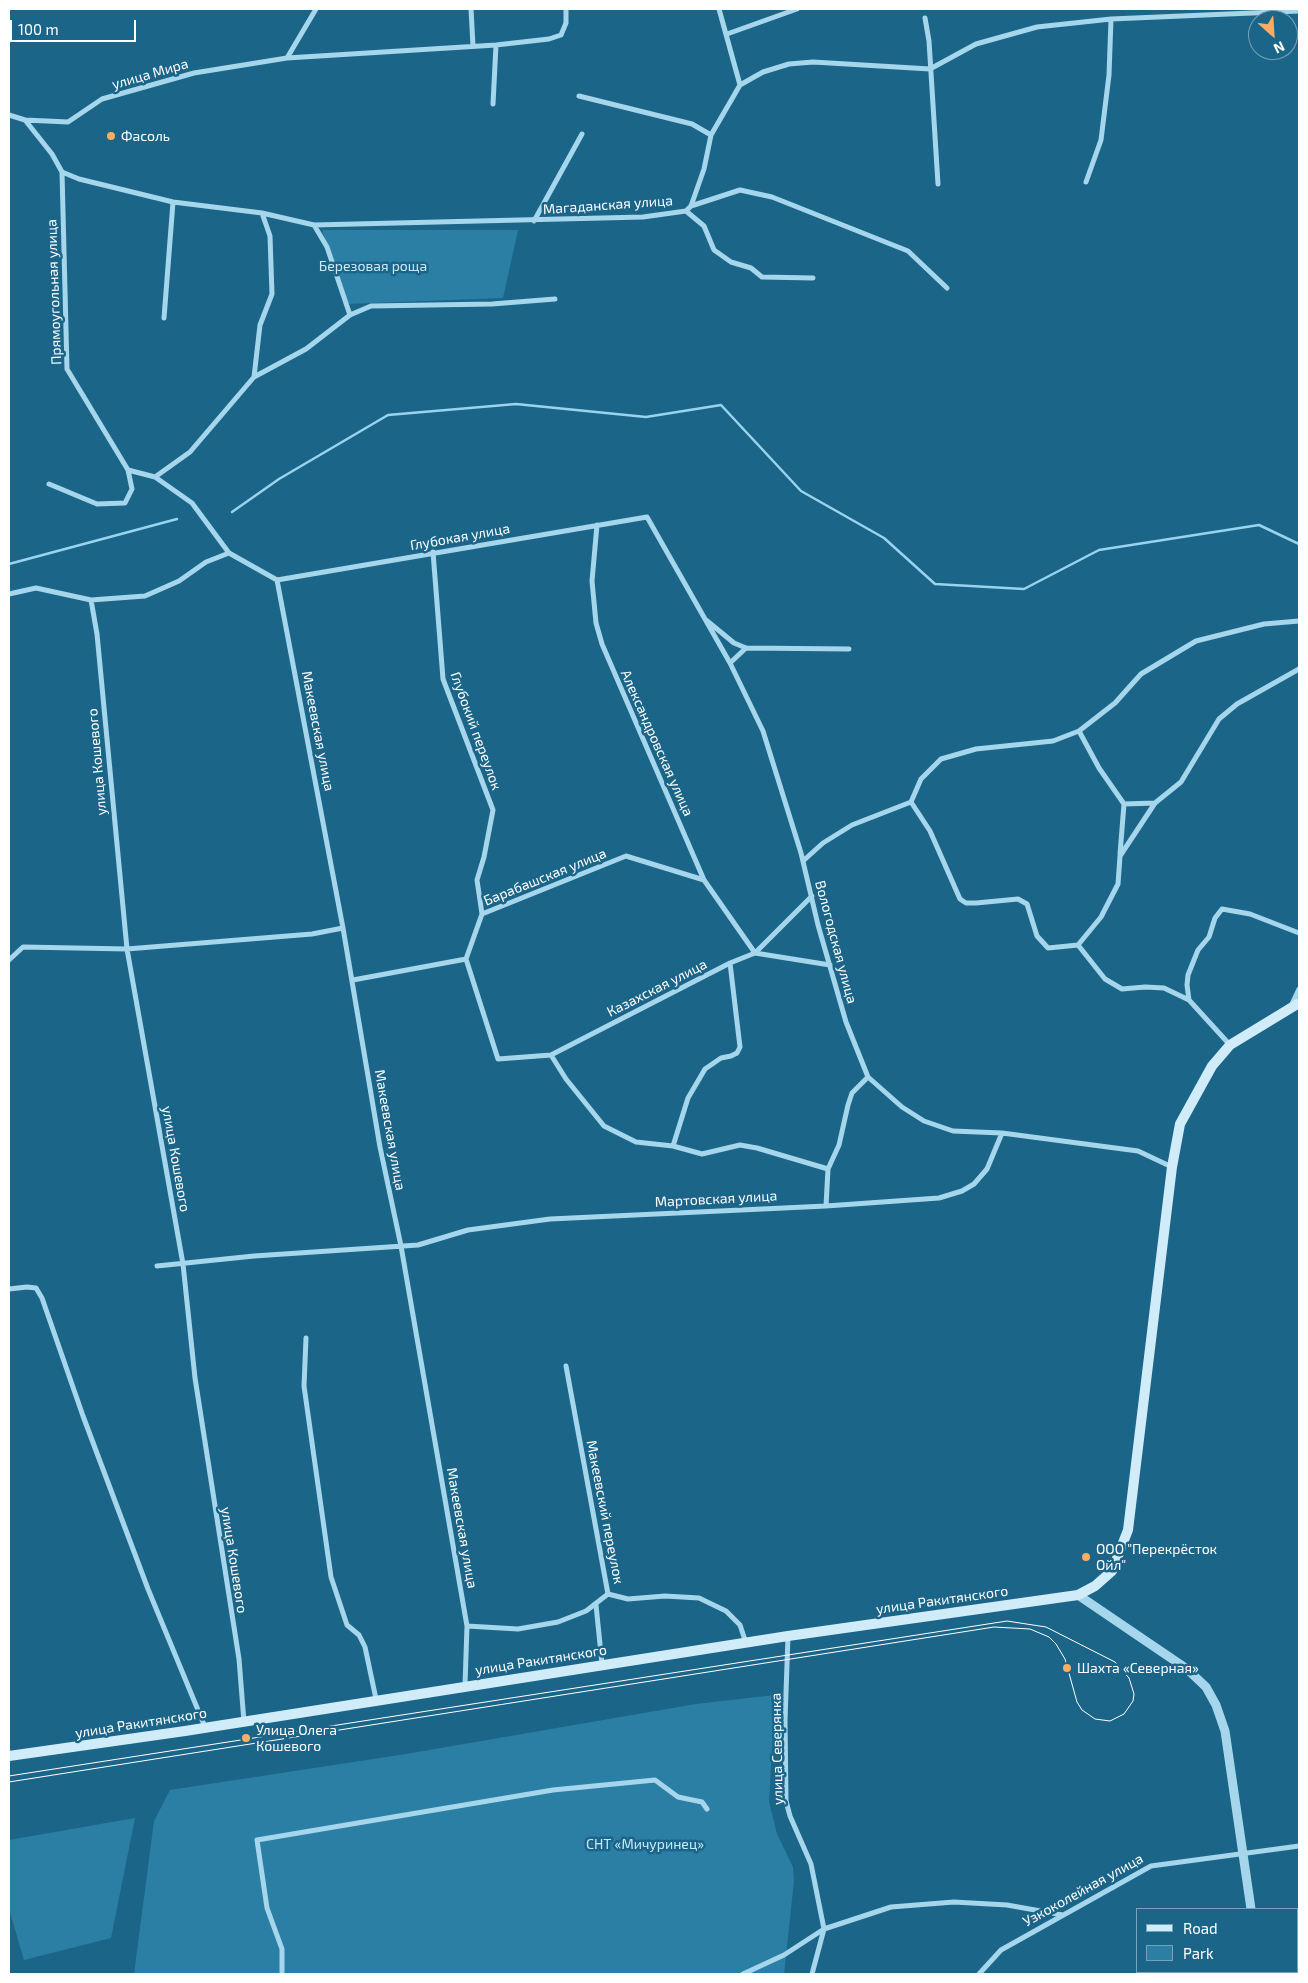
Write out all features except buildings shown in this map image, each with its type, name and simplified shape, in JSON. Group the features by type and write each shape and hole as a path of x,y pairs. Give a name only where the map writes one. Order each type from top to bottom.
{"main road":[{"path":"1078,1595 1103,1581 1112,1571 1128,1530 1172,1167 1180,1124 1204,1080 1230,1045 1295,1005"},
{"name":"улица Ракитянского","path":"9,1756 244,1722 376,1699 602,1664 1078,1595"}],"street":[{"path":"287,58 316,9"},
{"path":"471,9 474,46"},
{"name":"улица Мира","path":"9,115 25,120 68,122 102,99 194,73 287,58 496,45 549,39 561,35 566,23 566,9"},
{"path":"719,9 740,85 763,72 813,62 930,69 976,44 1036,27 1111,20 1299,11"},
{"path":"727,34 796,9"},
{"path":"924,18 930,69 938,184"},
{"path":"1086,182 1100,140 1108,75 1111,20"},
{"path":"493,104 496,45"},
{"name":"Магаданская улица","path":"262,213 314,225 644,217 686,211 691,206 704,170 711,135 740,85"},
{"path":"578,96 692,124 711,135"},
{"path":"25,120 52,154 62,172 79,180 173,202 262,213 270,236 272,294 260,326 254,377"},
{"path":"534,221 582,134"},
{"name":"Прямоугольная улица","path":"62,172 67,369 128,470"},
{"path":"691,206 740,190 772,197 908,251 947,288"},
{"path":"164,318 173,202"},
{"path":"686,211 704,226 714,250 731,262 751,268 762,277 813,278"},
{"path":"314,225 327,246 350,316"},
{"path":"155,477 190,452 254,377 306,349 350,316 371,306 492,304 555,299"},
{"path":"49,484 98,504 125,503 132,489 128,470 155,477 192,503 229,553 277,580"},
{"name":"Глубокая улица","path":"277,580 647,517"},
{"name":"Вологодская улица","path":"647,517 730,663 763,731 802,861 849,1030 868,1077 902,1107 924,1121 952,1131 1002,1133 1138,1152 1172,1167"},
{"name":"Александровская улица","path":"597,525 592,581 596,623 602,644 704,880 755,953"},
{"name":"Глубокий переулок","path":"433,552 443,679 493,810 484,857 477,880 482,914"},
{"path":"9,594 36,588 91,600 145,596 179,581 206,562 229,553"},
{"name":"Макеевская улица","path":"277,580 344,928 380,1147 401,1246 467,1626 465,1685"},
{"name":"улица Кошевого","path":"91,600 97,634 127,949 182,1264 195,1378 240,1659 244,1722"},
{"path":"703,618 734,643 746,648 849,649"},
{"path":"802,861 823,842 852,824 911,802 921,779 941,759 976,749 1053,741 1079,731 1114,703 1141,674 1196,641 1264,624 1299,621"},
{"path":"730,663 746,648"},
{"path":"1120,856 1155,803 1181,782 1219,719 1237,704 1299,669"},
{"path":"911,802 930,831 960,899 966,903 976,904 1018,899 1027,904 1037,936 1048,948 1078,945 1101,917 1118,884 1124,804 1099,768 1079,731"},
{"path":"1124,804 1155,803"},
{"name":"Барабашская улица","path":"466,959 482,914 626,856 704,880"},
{"path":"755,953 812,896"},
{"path":"1189,1000 1188,975 1198,950 1209,937 1222,908 1250,914 1299,934"},
{"path":"9,960 23,947 127,949 312,934 344,928"},
{"path":"1078,945 1105,979 1122,989 1164,988 1189,1000 1230,1045"},
{"path":"755,953 830,964"},
{"name":"Казахская улица","path":"466,959 498,1059 551,1055 730,963 755,953"},
{"path":"353,980 466,959"},
{"path":"673,1146 688,1098 705,1069 720,1058 737,1053 740,1047 730,963"},
{"path":"1295,1005 1299,989"},
{"path":"551,1055 566,1079 604,1126 636,1142 673,1146 702,1154 740,1145 757,1148 828,1169"},
{"path":"826,1206 828,1169 839,1145 852,1093 868,1077"},
{"name":"Мартовская улица","path":"157,1266 418,1245 468,1230 550,1219 826,1206 939,1198 962,1191 974,1184 987,1169 1002,1133"},
{"path":"9,1289 36,1288 42,1298 148,1589 205,1727"},
{"path":"306,1338 304,1386 331,1577 347,1626 359,1635 365,1647 376,1699"},
{"name":"Макеевский переулок","path":"566,1366 608,1594 628,1599 665,1596 699,1598 726,1611 740,1625 746,1644"},
{"path":"467,1626 518,1629 558,1622 586,1611 608,1594"},
{"path":"1078,1595 1187,1669 1206,1687 1216,1705 1225,1731 1251,1908"},
{"path":"596,1605 602,1664"},
{"name":"улица Северянка","path":"788,1636 785,1721 786,1801 790,1816 811,1864 824,1929 812,1974"},
{"path":"282,1974 282,1949 267,1908 257,1840 554,1790 655,1780 678,1797 702,1802 707,1809"},
{"name":"Узкоколейная улица","path":"979,1974 1001,1950 1151,1866 1299,1846"},
{"path":"743,1974 784,1954 824,1929 891,1908 954,1902 1007,1905 1064,1916"}],"green space":[{"name":"Березовая роща","path":"322,230 518,230 503,298 347,304"},
{"name":"СНТ «Мичуринец»","path":"775,1695 769,1802 777,1834 793,1867 794,1881 784,1974 134,1974 154,1821 170,1790 406,1754 696,1704"},
{"path":"135,1818 111,1938 24,1960 9,1909 9,1840"}],"waterway":[{"path":"232,512 279,479 388,415 516,404 646,417 721,405 801,491 884,538 935,584 1024,589 1099,550 1259,525 1299,544"},
{"path":"9,564 177,519"}],"tram line":[{"path":"9,1776 1007,1621 1046,1627 1115,1662 1129,1678 1134,1694 1133,1701 1124,1714 1110,1721 1095,1719 1082,1710 1077,1702 1065,1659 1056,1644 1049,1637 1030,1629 994,1627 9,1782"}],"place":[{"name":"Фасоль","path":"111,136"},
{"name":"ООО \"Перекрёсток Ойл\"","path":"1086,1557"},
{"name":"Шахта «Северная»","path":"1067,1668"},
{"name":"Улица Олега Кошевого","path":"246,1738"}]}
